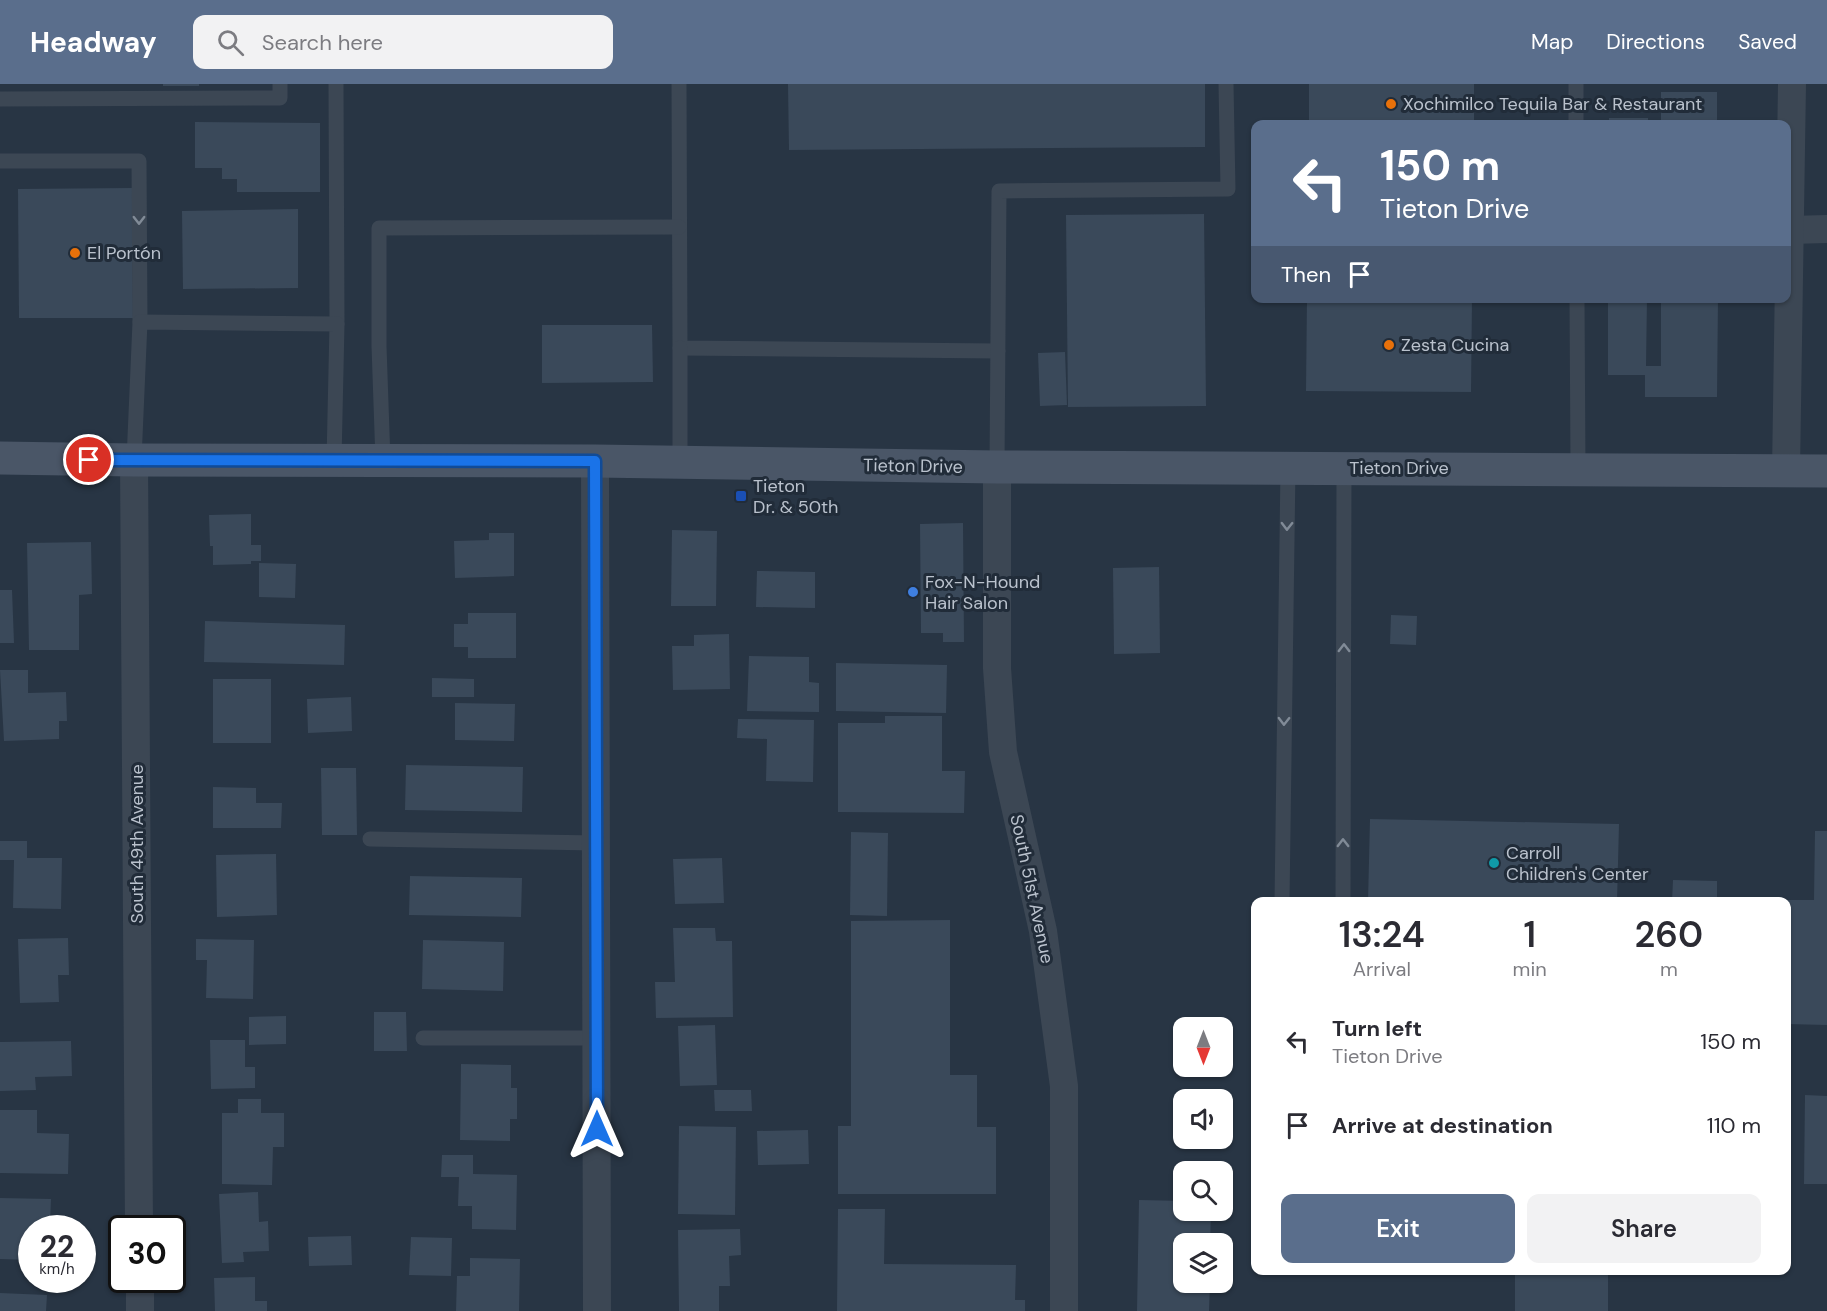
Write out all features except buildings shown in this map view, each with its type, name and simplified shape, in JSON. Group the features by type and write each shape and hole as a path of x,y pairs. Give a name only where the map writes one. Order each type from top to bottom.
{"main road":[{"name":"Tieton Drive","path":"0,458 595,461 997,467 1827,471"}],"street":[{"path":"1791,157 1792,84"},
{"path":"1791,230 1827,229"},
{"path":"1786,471 1789,303"},
{"name":"South 49th Avenue","path":"134,460 139,1215"},
{"path":"595,461 597,1311"},
{"name":"South 51st Avenue","path":"997,467 997,668 1003,753 1044,931 1064,1086 1064,1311"},
{"path":"140,1293 140,1311"}],"lane":[{"path":"0,99 124,92 280,98 280,84"},
{"path":"334,461 337,324 336,84"},
{"path":"679,84 680,462"},
{"path":"997,467 999,191 1228,189 1226,84"},
{"path":"1576,84 1576,120"},
{"path":"0,160 139,161 140,322 134,460"},
{"path":"383,461 378,346 378,228 679,227"},
{"path":"1577,303 1578,469"},
{"path":"140,322 337,324"},
{"path":"680,348 998,351"},
{"path":"1282,897 1288,467"},
{"path":"1343,897 1344,467"},
{"path":"370,839 596,843"},
{"path":"423,1038 596,1038"}],"place":[{"name":"Xochimilco Tequila Bar & Restaurant","path":"1391,104"},
{"name":"El Portón","path":"75,253"},
{"name":"Zesta Cucina","path":"1389,345"},
{"name":"Tieton Dr. & 50th","path":"741,496"},
{"name":"Fox-N-Hound Hair Salon","path":"913,592"},
{"name":"Carroll Children's Center","path":"1494,863"}],"route":[{"path":"89,460 595,461 597,1129"}]}
